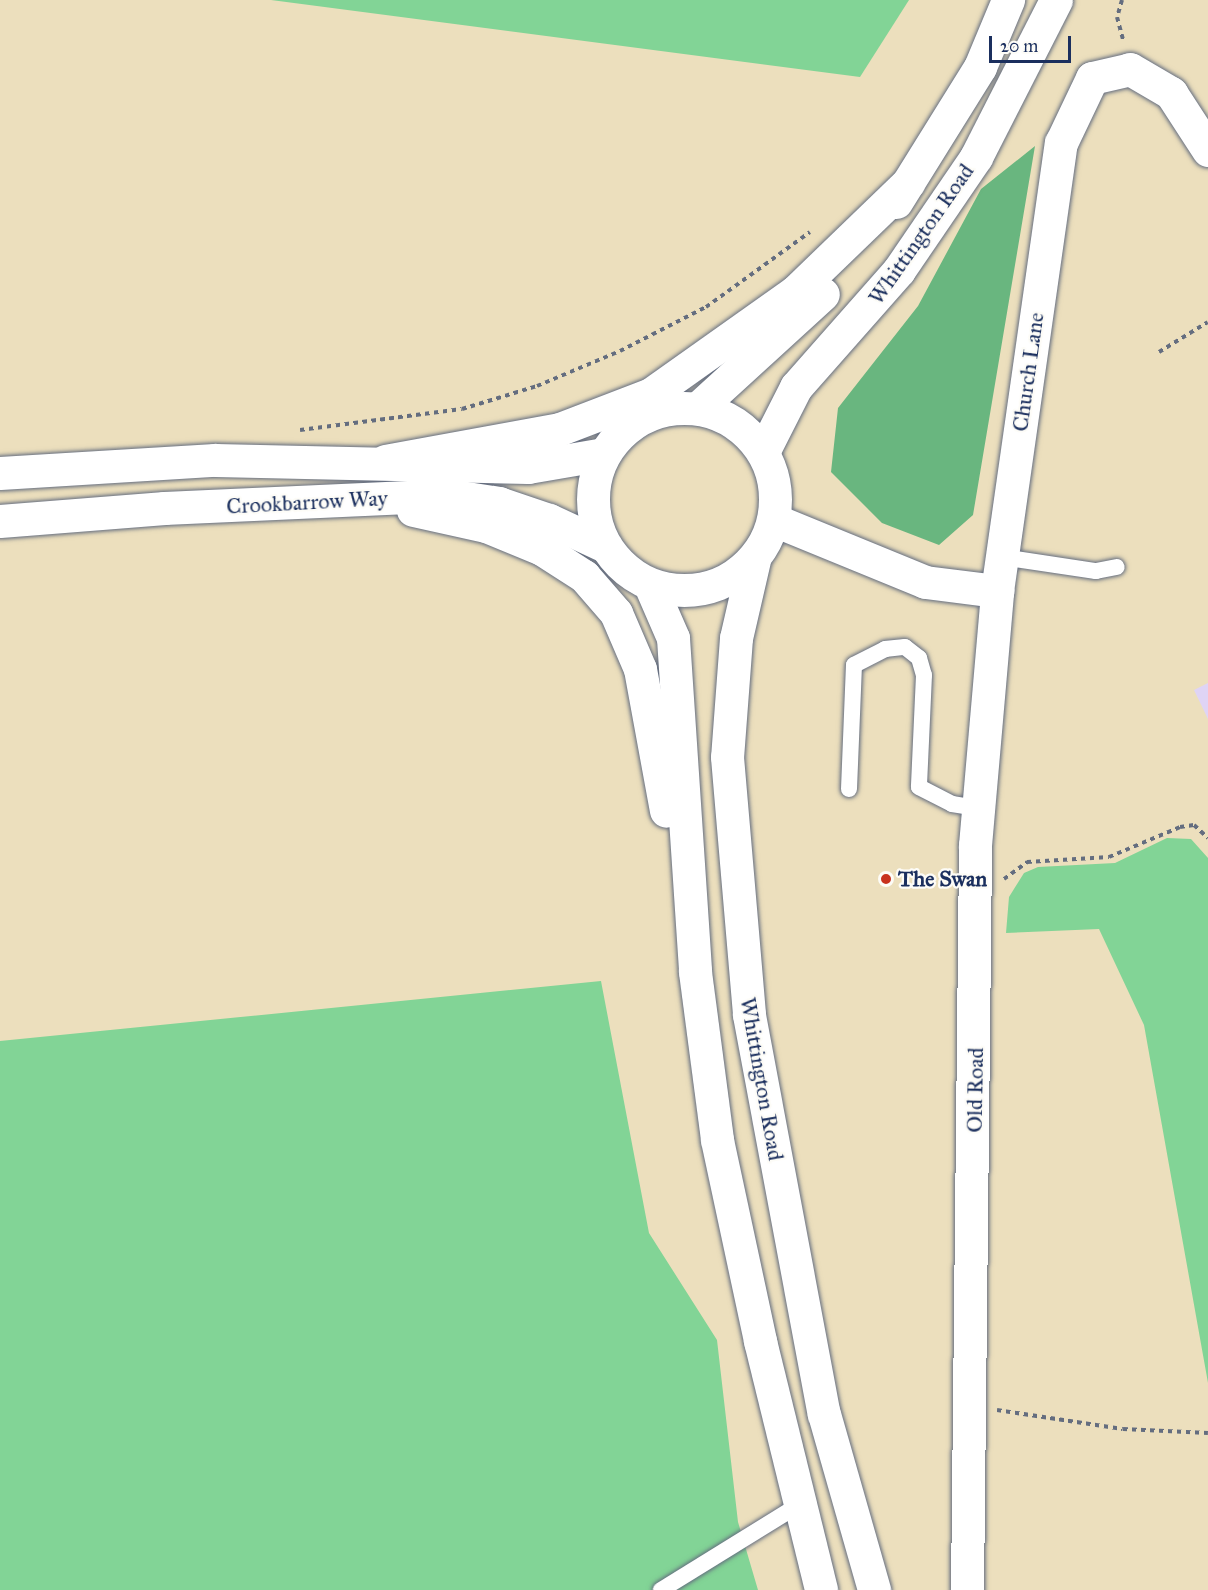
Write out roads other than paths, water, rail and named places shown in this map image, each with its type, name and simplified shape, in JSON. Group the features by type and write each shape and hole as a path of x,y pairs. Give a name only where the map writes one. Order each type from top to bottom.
{"main road":[{"name":"Whittington Road","path":"698,408 854,265 980,67 1008,0"},
{"name":"Whittington Road","path":"763,452 796,387 899,270 976,157 1056,0"},
{"name":"Church Lane","path":"997,591 1061,143 1092,78 1130,69 1171,93 1208,150"},
{"path":"386,461 560,429 651,394 796,291 908,183"},
{"path":"675,408 698,408 736,424 763,452 776,490 774,520 754,560 731,579 704,589 679,591 650,585 630,574 605,546 593,517 592,487 604,454 615,438 643,417 675,408"},
{"name":"Crookbarrow Way","path":"0,473 215,460 386,461 528,467 604,454"},
{"name":"Crookbarrow Way","path":"0,521 164,508 447,495 489,501 549,520 605,546"},
{"path":"343,501 486,526 542,549 584,576 616,613 640,669 663,798 689,910"},
{"path":"774,520 925,582 997,591"},
{"name":"Whittington Road","path":"754,560 736,638 727,757 749,1015 824,1414 874,1590"},
{"path":"650,585 673,638 689,910 717,1140 821,1590"},
{"name":"Old Road","path":"967,1590 975,891 978,808 997,591"}],"lane":[{"path":"1002,557 1096,572 1117,567"},
{"path":"849,789 854,665 885,649 905,647 919,658 924,675 919,788 952,804 978,808"},
{"path":"661,1590 800,1504"}],"place":[{"name":"The Swan","path":"886,879"}]}
